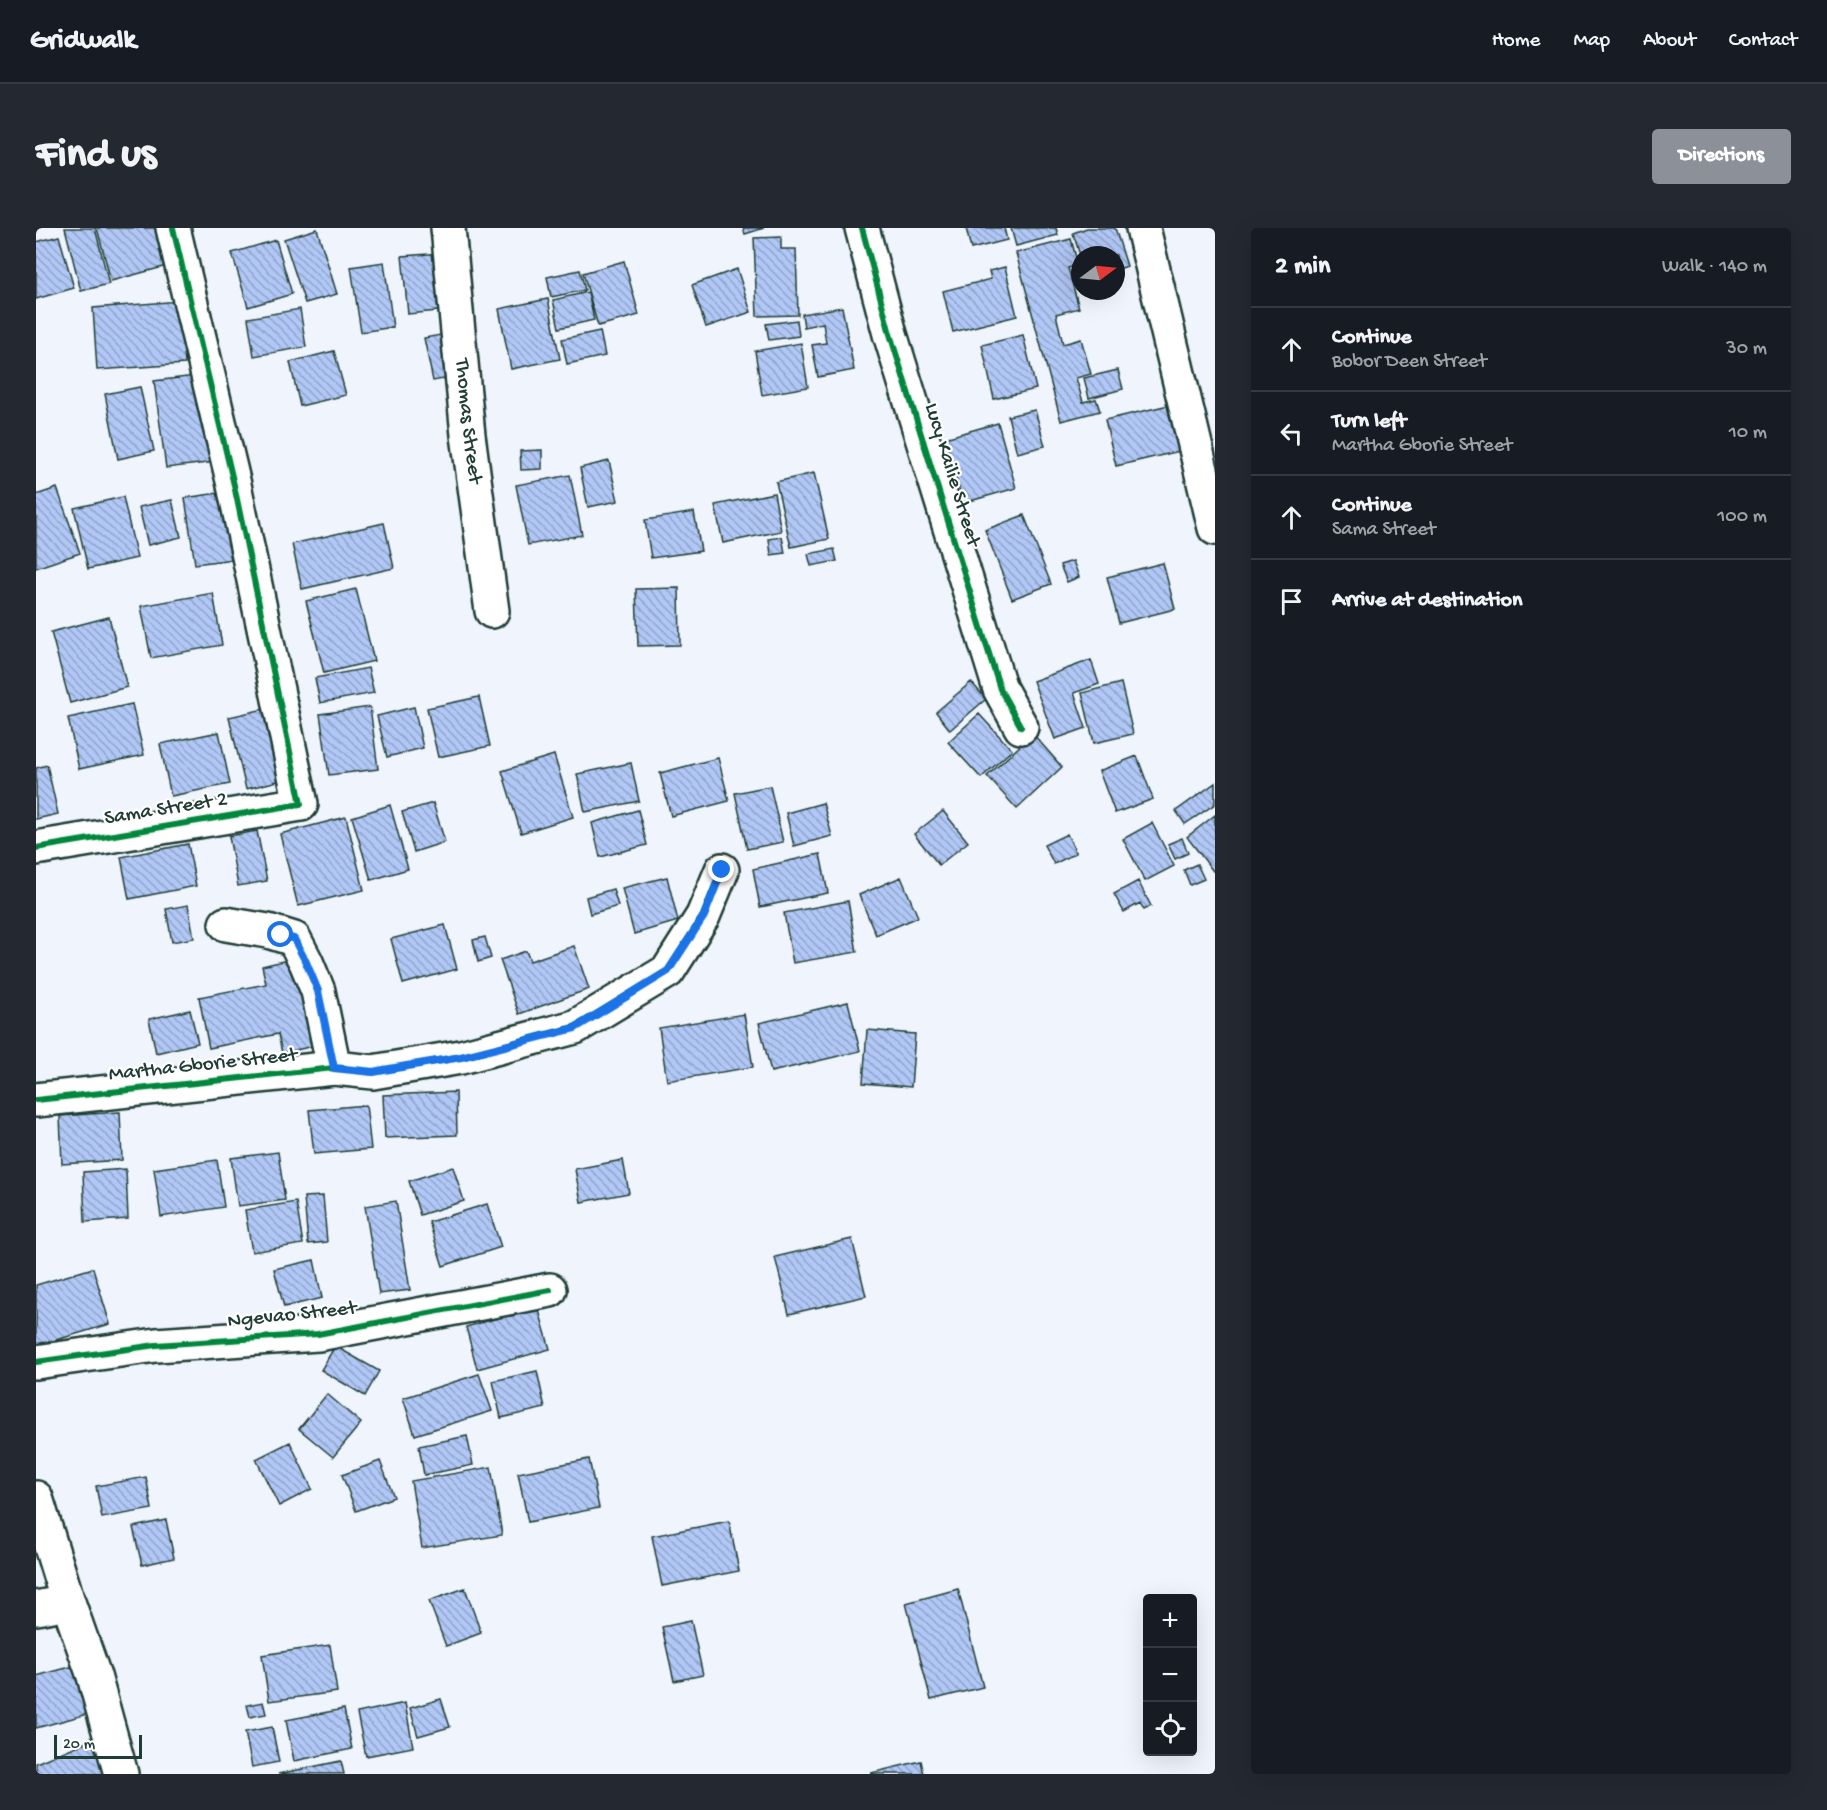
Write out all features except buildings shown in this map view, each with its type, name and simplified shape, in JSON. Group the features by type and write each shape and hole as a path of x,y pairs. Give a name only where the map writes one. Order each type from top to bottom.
{"street":[{"name":"Sama Street 2","path":"36,848 301,804 234,485 173,228"},
{"name":"Thomas Street","path":"448,228 468,435 492,611"},
{"name":"Lucy Kailie Street","path":"862,228 890,334 1000,689 1021,727"},
{"path":"1143,228 1215,528"},
{"name":"Martha Gborie Street","path":"36,1100 334,1068 373,1072 461,1057 575,1028 668,971 704,916 722,870"},
{"path":"226,924 268,931 294,939 318,991 334,1068"},
{"name":"Ngevao Street","path":"36,1362 156,1345 318,1334 550,1290"},
{"path":"36,1498 94,1676 122,1774"},
{"path":"36,1608 68,1602"}],"cycle path":[{"path":"36,848 301,804 234,485 173,228"},
{"path":"862,228 890,334 1000,689 1021,727"},
{"path":"36,1100 334,1068 373,1072 461,1057 575,1027 668,971 703,916 722,870"},
{"path":"36,1362 156,1345 318,1334 550,1290"}],"route":[{"path":"281,935 294,939 318,991 334,1068 373,1072 461,1057 575,1028 668,971 704,916 722,870"}]}
